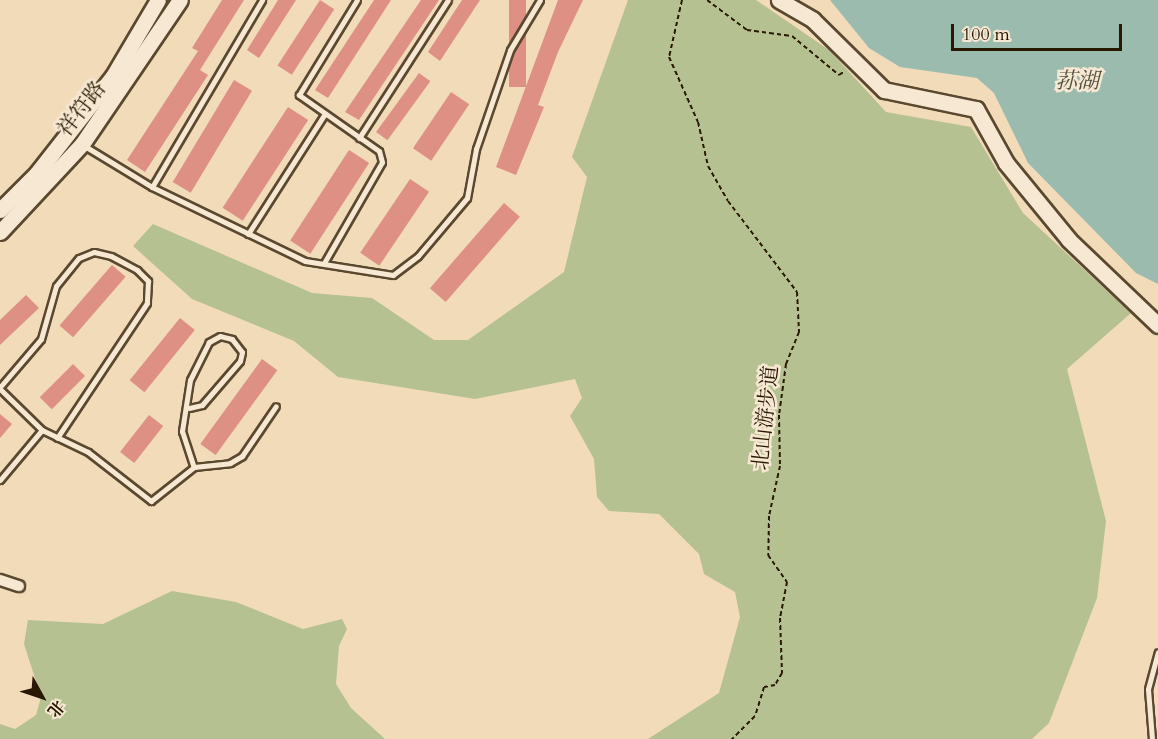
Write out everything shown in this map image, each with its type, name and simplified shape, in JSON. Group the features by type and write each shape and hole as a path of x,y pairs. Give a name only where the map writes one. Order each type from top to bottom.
{"main road":[{"name":"祥符路","path":"0,210 37,173 113,76 158,0"},
{"name":"祥符路","path":"0,232 82,144 180,0"},
{"path":"779,0 813,20 877,85 900,96 976,110 1006,163 1069,240 1158,325"}],"street":[{"path":"0,580 19,586"}],"lane":[{"path":"152,187 262,0"},
{"path":"324,262 382,162 379,151 303,102 301,85 357,0"},
{"path":"359,138 448,0"},
{"path":"82,144 152,187 305,261 324,262 393,275 418,256 466,198 476,149 510,50 540,0"},
{"path":"248,234 324,115"},
{"path":"57,438 147,303 148,281 137,270 111,255 94,252 79,258 56,286 41,339 0,388 42,430 57,438 88,452 151,501 194,467 230,463 242,456 276,406"},
{"path":"189,408 202,405 219,379 240,362 242,352 232,339 220,336 208,342 190,380 189,408 182,431 194,467"},
{"path":"0,480 42,430"},
{"path":"1152,739 1151,678 1158,652"},
{"path":"1151,678 1158,679"}],"path":[{"name":"北山游步道","path":"682,0 669,57 698,122 708,166 728,201 796,292 799,332 786,364 778,415 780,466 769,516 768,555 787,582 780,618 782,673 776,685 764,687 754,716 732,739"},
{"path":"707,0 747,30 792,36 839,75 855,64"}],"green space":[{"path":"628,0 756,0 829,50 886,112 971,127 1023,213 1131,313 1067,369 1106,521 1097,598 1049,723 1032,739 648,739 719,693 740,617 735,592 704,574 699,554 659,514 609,511 597,497 594,459 570,416 582,398 575,379 475,399 338,377 294,341 192,299 133,246 153,224 312,293 372,298 434,340 468,340 564,272 587,177 572,157"},
{"path":"172,591 236,602 303,629 342,619 347,629 339,646 336,684 351,708 385,739 0,739 0,724 15,729 36,715 41,697 24,644 28,620 103,624"}],"water":[{"name":"荪湖","path":"830,0 1158,0 1158,284 1136,273 1028,163 994,93 977,78 900,67 869,48"}],"building":[{"path":"222,0 244,0 200,70 208,75 145,172 127,160 198,51 192,48"},
{"path":"278,0 296,0 259,58 247,50"},
{"path":"320,0 334,9 292,75 278,65"},
{"path":"374,0 391,0 328,98 315,90"},
{"path":"421,0 439,0 359,120 345,112"},
{"path":"462,0 480,0 440,61 428,52"},
{"path":"509,0 526,0 526,87 509,87"},
{"path":"558,0 583,0 558,52 538,105 544,107 516,175 496,167"},
{"path":"419,73 430,81 387,140 376,132"},
{"path":"234,80 252,91 191,193 173,182"},
{"path":"451,92 469,104 431,161 413,148"},
{"path":"288,107 308,120 243,221 223,208"},
{"path":"349,150 369,163 310,254 290,241"},
{"path":"410,179 429,192 379,266 360,253"},
{"path":"504,203 520,217 446,302 430,288"},
{"path":"112,265 126,277 73,337 60,325"},
{"path":"26,295 39,308 0,345 0,320"},
{"path":"180,318 195,330 144,392 130,380"},
{"path":"262,359 277,370 216,455 200,444"},
{"path":"73,364 85,376 52,409 40,397"},
{"path":"0,414 12,424 0,438"},
{"path":"149,415 163,426 134,463 120,452"}]}
